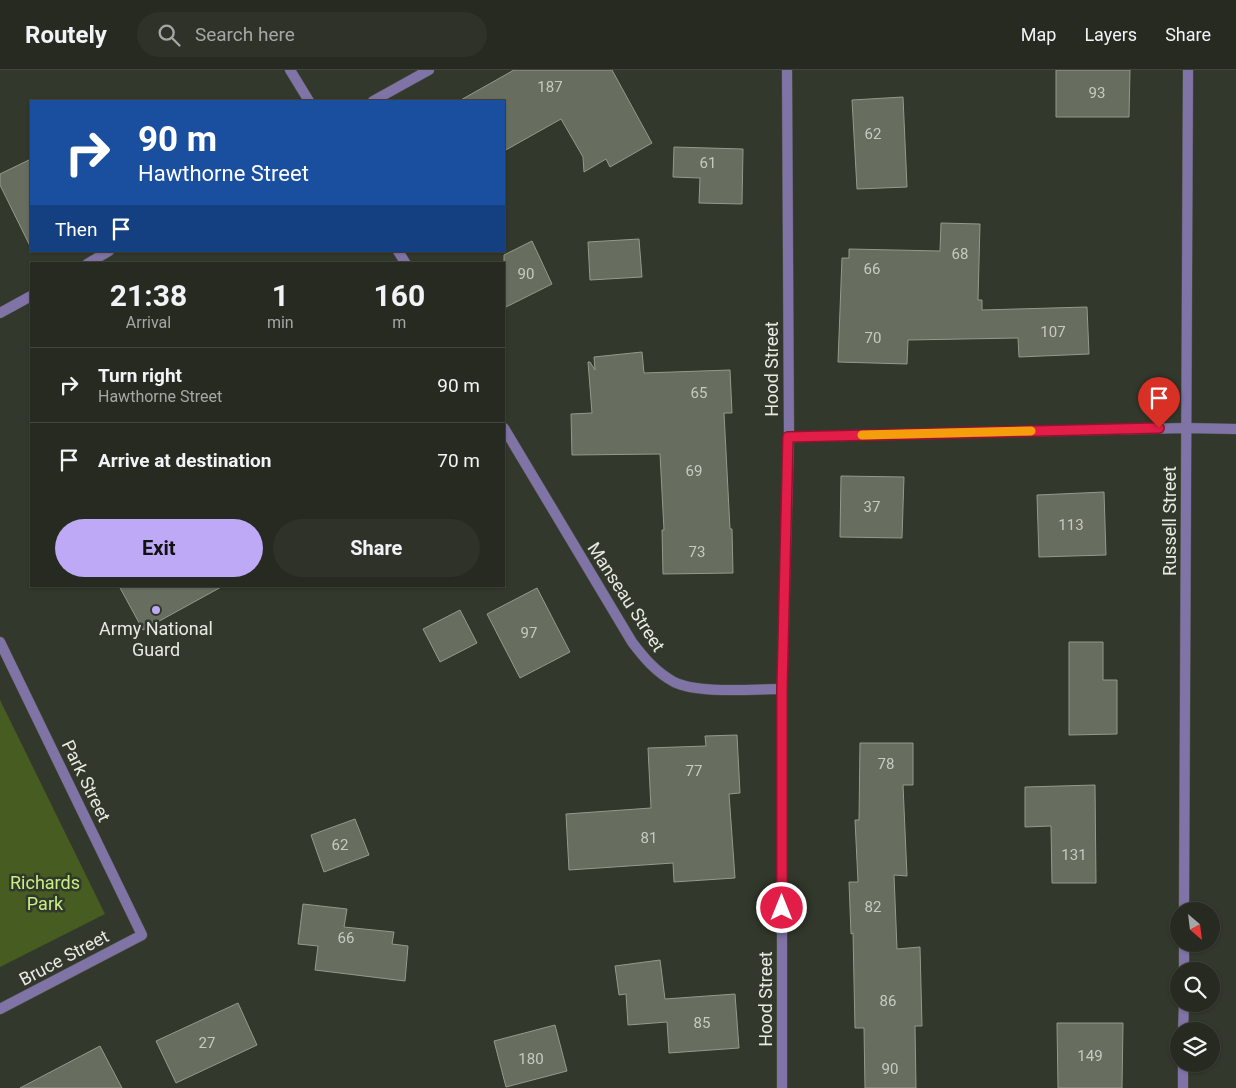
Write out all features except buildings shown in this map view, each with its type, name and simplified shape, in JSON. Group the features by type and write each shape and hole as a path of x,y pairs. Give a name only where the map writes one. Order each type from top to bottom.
{"street":[{"path":"290,70 308,100"},
{"path":"376,100 429,70"},
{"name":"Hood Street","path":"782,1088 782,689 788,437 787,70"},
{"name":"Russell Street","path":"1184,902 1188,70"},
{"path":"90,262 107,252"},
{"path":"0,313 30,297"},
{"path":"788,437 1236,428"},
{"name":"Manseau Street","path":"505,430 632,642 645,660 661,674 676,683 717,689 782,689"},
{"name":"Park Street","path":"0,642 142,935"},
{"name":"Bruce Street","path":"0,1009 142,935"},
{"path":"1183,1072 1183,1088"}],"green space":[{"name":"Richards Park","path":"0,700 105,914 0,967"}],"slow traffic":[{"path":"862,435 1031,431"}],"place":[{"name":"Army National Guard","path":"156,610"}],"route":[{"path":"782,908 782,689 788,437 1159,428"}]}
